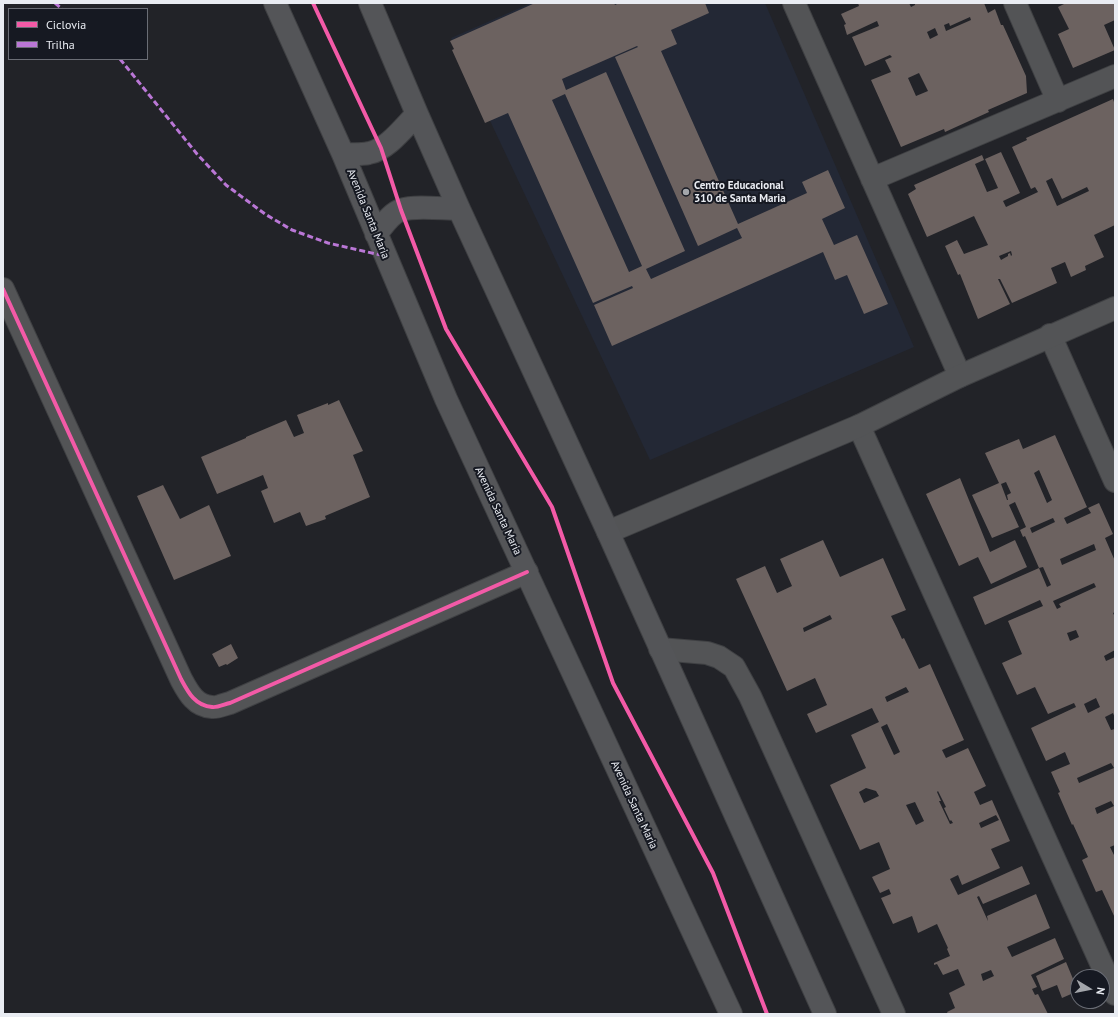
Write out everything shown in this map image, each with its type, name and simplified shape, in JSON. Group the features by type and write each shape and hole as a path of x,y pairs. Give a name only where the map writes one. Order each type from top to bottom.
{"main road":[{"name":"Avenida Santa Maria","path":"276,3 343,154 446,399 731,1014"},
{"path":"370,3 459,209 608,532 825,1014"},
{"path":"343,154 370,153 381,148 393,139 417,114"},
{"path":"376,234 390,217 401,210 419,208 459,209"}],"street":[{"path":"794,3 960,376"},
{"path":"1015,3 1058,101"},
{"path":"872,179 1115,76"},
{"path":"3,288 181,679 193,698 202,705 213,708 230,703 526,572"},
{"path":"608,532 859,426 960,376 1050,335 1115,308"},
{"path":"1050,335 1115,481"},
{"path":"859,426 1115,994"},
{"path":"660,649 706,653 718,657 734,667 750,696 894,1014"}],"shaded area":[{"name":"Centro Educacional 310 de Santa Maria","path":"531,3 765,3 914,347 650,460 451,38"}],"building":[{"path":"535,3 614,3 615,5 619,3 705,3 709,13 671,30 677,44 661,51 738,224 807,193 802,182 828,170 845,208 822,219 834,245 857,235 888,304 864,314 847,275 835,280 823,252 612,346 594,305 633,288 632,286 593,303 508,113 485,123 452,50 454,49 450,41","holes":["637,46 638,47 615,57 698,246 737,228 742,238 651,279 646,269 685,251 606,72 566,90 562,79","565,94 642,266 629,272 552,100"]},
{"path":"858,3 909,3 911,7 915,5 915,3 984,3 988,13 995,9 1001,25 1003,25 1026,76 1027,93 988,110 989,112 945,132 944,129 901,147 871,80 891,72 885,60 892,57 890,55 865,66 852,37 879,26 877,21 847,35 844,25 846,24 841,14 859,6","holes":["970,17 971,20 946,31 944,25 949,23 950,26","935,28 938,35 930,39 927,32","919,73 928,91 916,96 908,78"]},
{"path":"1066,3 1115,3 1115,20 1104,25 1115,50 1073,68 1058,34 1069,29 1058,7"},
{"path":"1113,99 1114,102 1115,101 1115,225 1094,235 1104,257 1085,266 1086,270 1071,277 1065,262 1051,268 1057,283 1012,303 1000,279 998,279 1010,304 978,319 960,274 958,275 945,246 957,240 964,254 988,245 974,216 927,237 908,194 916,189 914,185 982,155 984,160 975,164 987,192 998,188 985,159 1001,152 1020,193 1003,201 1006,207 1038,192 1035,187 1031,189 1012,147 1027,140 1026,138","holes":["1052,178 1062,199 1087,187 1089,191 1057,206 1046,181","1011,251 1011,256 1010,253 1001,260 999,256"]},
{"path":"339,400 363,451 353,455 370,497 325,516 326,519 306,526 300,512 274,523 261,491 268,488 263,475 217,494 201,457 286,420 294,437 304,433 297,415"},
{"path":"1055,435 1087,507 1064,518 1067,524 1091,513 1088,508 1099,503 1113,534 1105,538 1115,561 1115,612 1113,613 1115,617 1115,650 1104,656 1106,661 1115,657 1115,718 1113,713 1105,717 1111,730 1115,729 1115,845 1110,847 1115,857 1115,918 1102,890 1096,892 1082,860 1088,857 1058,793 1060,792 1051,772 1070,764 1065,752 1046,761 1031,728 1076,707 1074,703 1048,714 1035,687 1017,695 1002,663 1022,654 1008,621 1043,606 1040,600 985,625 973,597 1039,568 1025,536 1023,537 1020,530 1026,527 1015,502 1009,505 1019,527 992,538 972,495 999,483 985,453 1019,439 1023,449","holes":["1039,470 1052,500 1047,503 1034,473","1006,482 1011,493 1007,495 1007,500 1001,484","1053,518 1055,522 1032,533 1030,528","1094,544 1096,550 1062,565 1060,559","1043,567 1051,585 1047,587 1039,568","1094,583 1096,587 1059,604 1061,607 1057,609 1053,601","1076,630 1079,637 1070,641 1067,633","1096,698 1100,707 1088,713 1084,704","1111,763 1114,768 1079,783 1077,778","1111,801 1114,806 1097,814 1095,808"]},
{"path":"960,478 990,552 1015,540 1027,567 991,584 978,557 959,566 926,494"},
{"path":"163,485 180,519 209,505 231,556 174,580 137,496"},
{"path":"823,540 840,577 883,558 906,610 891,616 902,639 904,638 919,669 930,664 964,740 942,750 946,758 968,748 986,786 974,792 980,805 992,800 1010,841 991,849 1000,868 962,885 958,875 950,879 958,895 1022,866 1030,884 983,904 979,896 977,897 988,921 987,916 1036,894 1050,928 1007,947 1012,957 1055,938 1064,959 1031,975 1037,987 1032,989 1035,995 1038,994 1048,1014 948,1014 947,1012 955,1008 949,993 965,985 958,969 943,975 937,964 934,965 934,963 950,956 937,924 918,933 912,916 893,924 881,898 891,894 889,889 880,893 872,877 890,869 879,842 860,850 830,785 866,768 851,735 879,722 872,708 816,733 807,714 827,705 815,678 787,691 736,579 765,566 777,593 792,586 780,559","holes":["830,615 832,619 804,632 803,628","906,687 909,692 887,702 885,697","887,724 900,752 894,755 881,727","866,788 876,791 879,796 864,803 859,792","938,791 946,807 944,808 950,821 951,820 953,823 950,824 939,801 941,801 937,792","915,802 924,821 916,825 906,805","996,815 999,820 981,828 979,823","991,970 994,976 983,981 981,974"]},
{"path":"231,644 238,658 227,665 226,664 219,667 212,654"},
{"path":"1066,962 1070,972 1070,994 1062,998 1057,985 1042,991 1036,976"}],"marked path":[{"path":"55,3 61,8"},
{"path":"121,60 197,154 226,185 265,214 292,230 328,243 385,256"}],"cycle path":[{"path":"313,3 381,148 401,210 446,329 552,507 613,683 713,873 767,1014"},
{"path":"3,289 181,679 189,693 201,704 214,707 230,703 527,572"}],"place":[{"name":"Centro Educacional 310 de Santa Maria","path":"686,192"}]}
